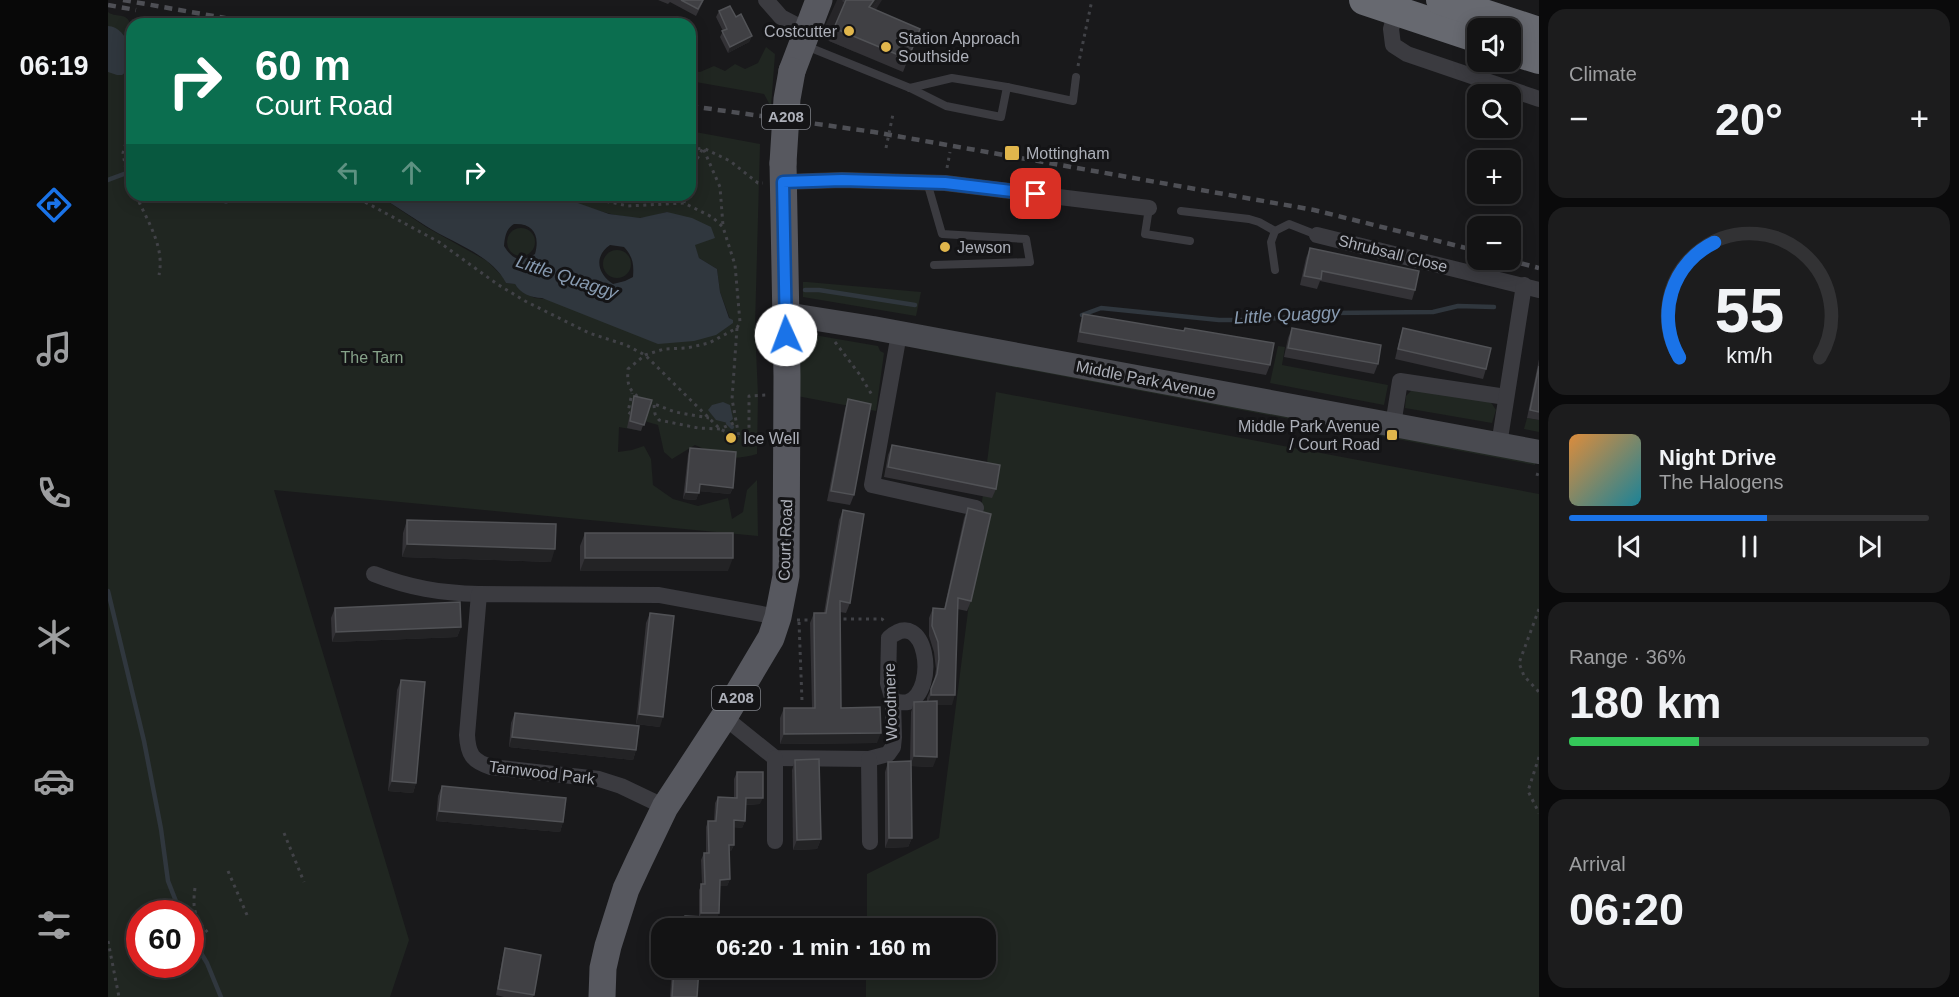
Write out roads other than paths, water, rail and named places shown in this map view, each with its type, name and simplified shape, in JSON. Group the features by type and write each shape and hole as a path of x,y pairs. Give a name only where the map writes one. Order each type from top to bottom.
{"highway":[{"path":"1364,0 1467,34"},
{"path":"1441,0 1539,32"},
{"path":"1521,53 1539,59"}],"main road":[{"name":"Court Road","path":"602,997 603,968 616,917 626,889 665,807 724,717 771,638 788,618 786,576 788,376 779,176 792,71 803,37 819,0"}],"street":[{"path":"766,0 803,37"},
{"path":"1396,11 1391,29 1393,45 1407,54 1539,99"},
{"path":"779,176 945,183 1149,208"},
{"name":"Shrubsall Close","path":"1317,235 1531,288"},
{"path":"1499,445 1506,397 1531,288"},
{"name":"Middle Park Avenue","path":"785,315 1499,445 1538,467"},
{"path":"899,334 872,485 976,508"},
{"path":"1393,425 1400,381 1506,397"},
{"path":"374,574 400,584 445,593 659,596 788,618"},
{"name":"Tarnwood Park","path":"479,594 467,735 468,747 472,756 480,763 491,767 599,779 621,786 665,807"},
{"name":"Woodmere","path":"775,758 869,759 888,754 892,747 893,701 888,683 889,638 903,631 916,635 921,641 925,658 924,676 920,692 906,702 893,701"},
{"path":"724,717 775,758 775,841"},
{"name":"Woodmere","path":"869,759 870,842"}],"lane":[{"path":"803,37 946,106 1001,117 1007,87"},
{"path":"910,88 952,78 1073,101 1076,77"},
{"path":"927,182 942,234 1026,239 1030,262 934,265"},
{"path":"1149,208 1144,234 1190,241"},
{"path":"1181,211 1249,219 1275,231"},
{"path":"1275,270 1271,242 1275,231 1289,224 1317,235"}],"water":[{"path":"108,26 121,32 126,39 126,71 122,75 108,72"},
{"path":"387,201 571,201 609,214 640,218 667,212 692,218 711,227 715,238 695,245 699,258 717,269 720,292 733,323 716,335 694,341 658,344 542,298 526,294 515,284 506,283 491,264 481,257","holes":["514,224 531,228 537,242 535,254 525,259 517,259 504,246 509,228","610,245 624,247 632,261 633,277 613,284 601,270 601,255"]},
{"path":"723,402 730,405 733,419 728,423 716,420 708,410 712,405"}],"waterway":[{"path":"108,180 126,173"},
{"name":"Little Quaggy","path":"805,290 819,290 915,305"},
{"name":"Little Quaggy","path":"1082,315 1101,308 1219,320 1258,320 1330,313 1433,312 1458,306 1494,307"},
{"path":"728,423 732,427"},
{"path":"108,591 144,741 161,829 168,881 175,900"},
{"path":"204,958 221,997"}],"railway":[{"path":"123,0 225,18"},
{"path":"108,5 136,10"},
{"path":"696,107 874,132 1314,210 1467,248"},
{"path":"1521,263 1539,268"}],"place":[{"name":"Costcutter","path":"849,31"},
{"name":"Station Approach Southside","path":"886,47"},
{"name":"Mottingham","path":"1012,153"},
{"name":"Jewson","path":"945,247"},
{"name":"Middle Park Avenue / Court Road","path":"1392,435"},
{"name":"Ice Well","path":"731,438"}],"park label":[{"name":"The Tarn","path":"372,357"}]}
